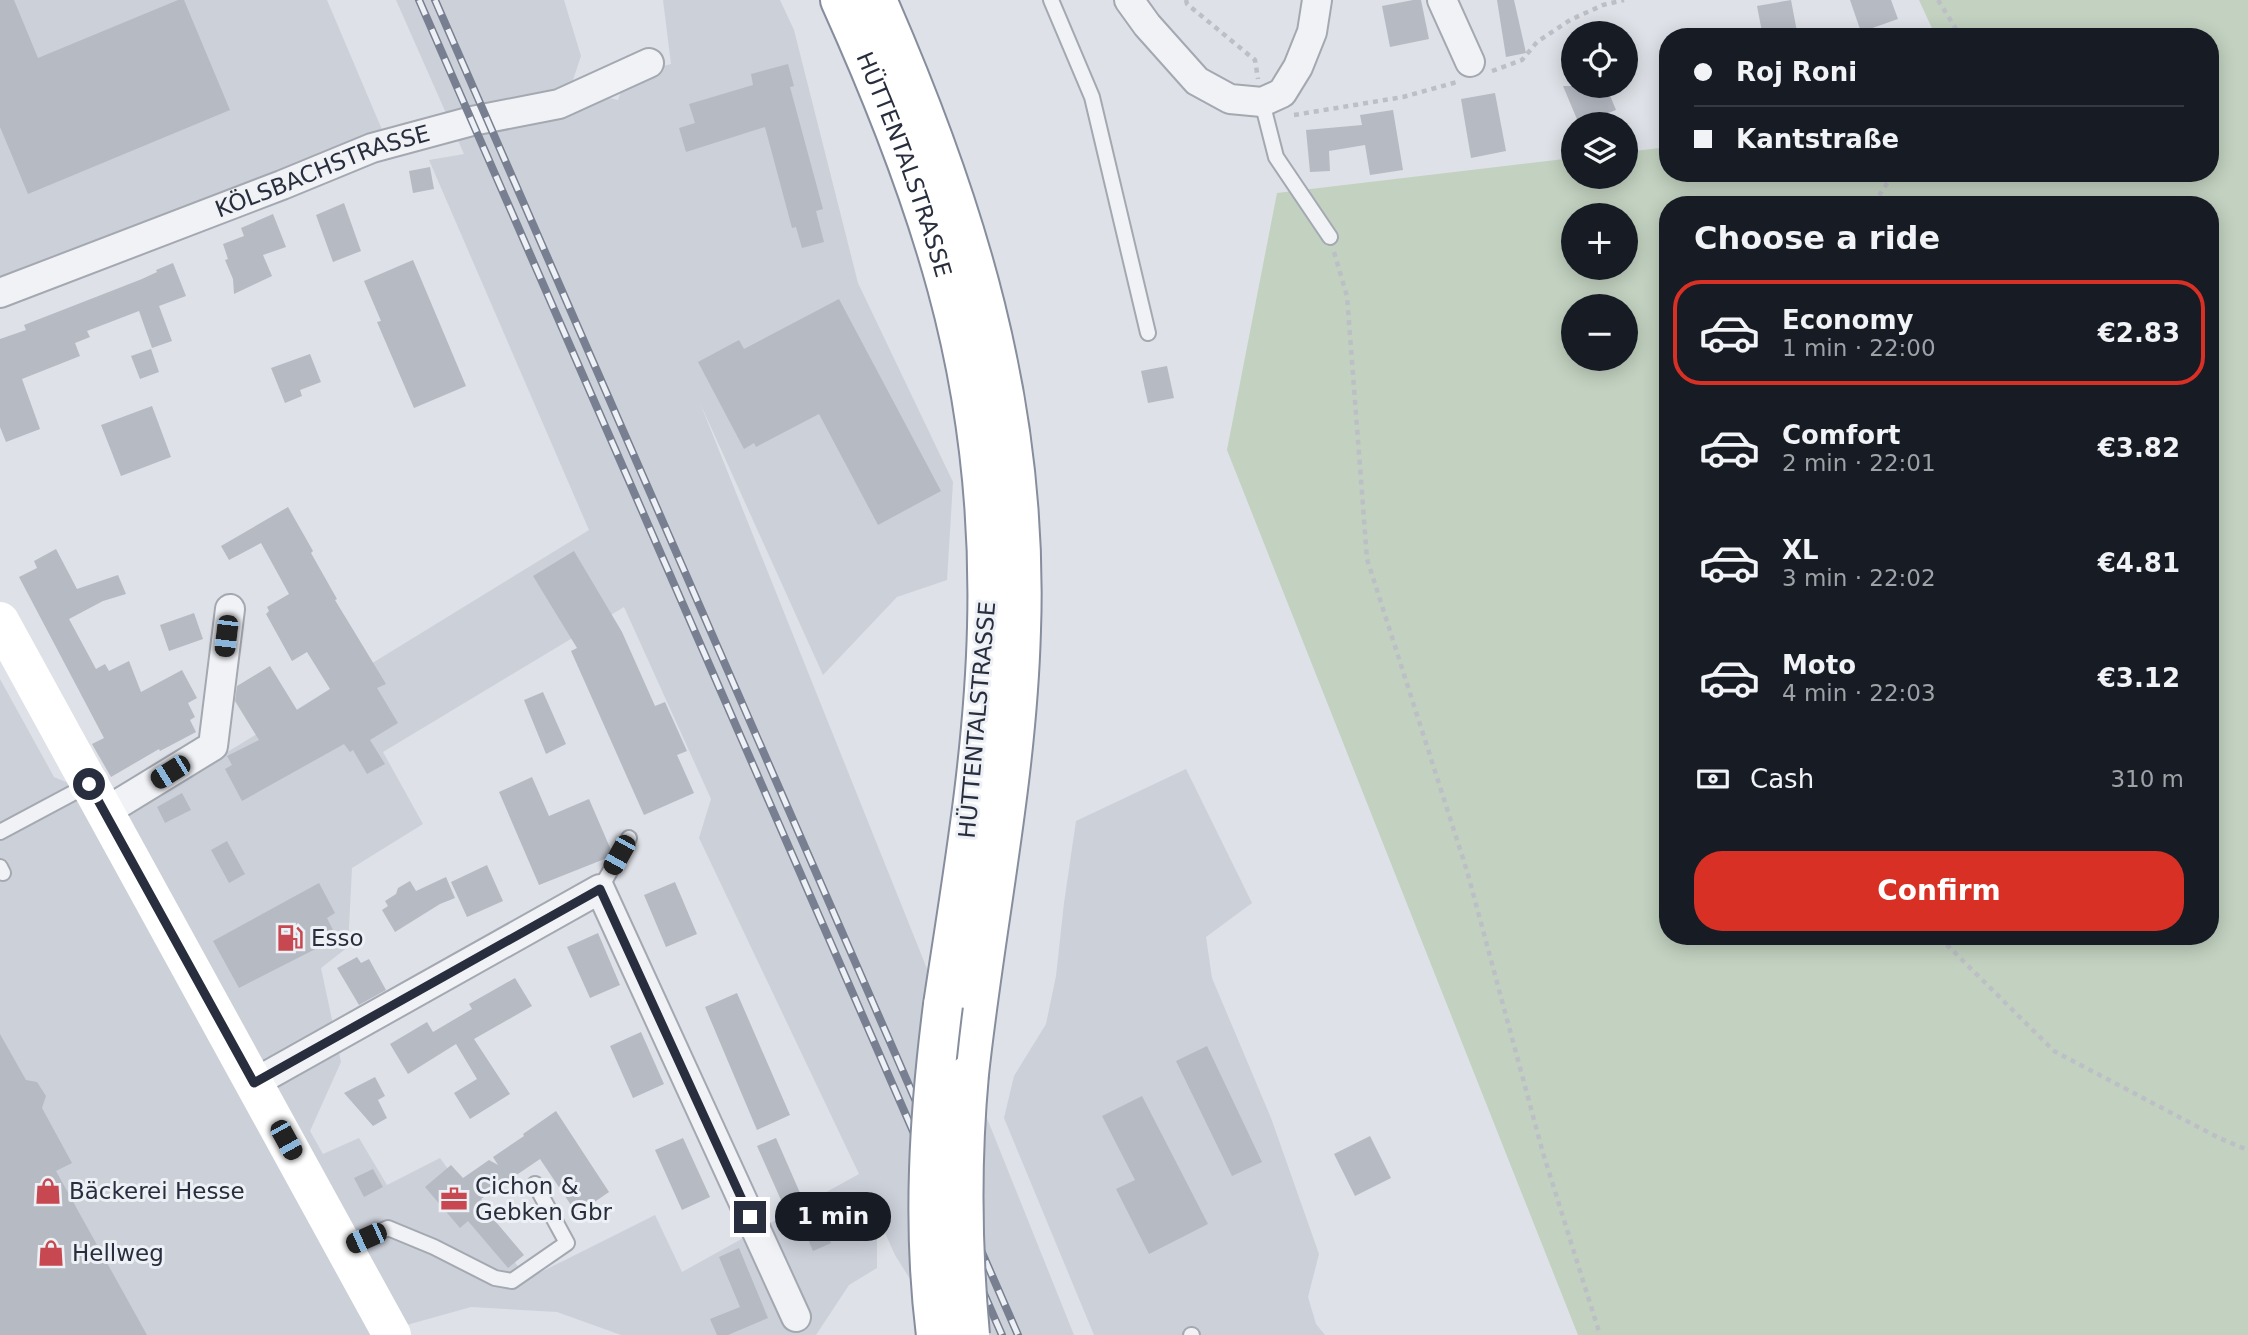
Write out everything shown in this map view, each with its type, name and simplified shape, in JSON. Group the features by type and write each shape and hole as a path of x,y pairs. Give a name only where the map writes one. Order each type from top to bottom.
{"main road":[{"name":"HÜTTENTALSTRASSE","path":"840,0 923,206 944,277 971,392 981,463 987,548 988,628 983,701 974,797 943,1005 931,1119 928,1199 931,1295 936,1335"},
{"name":"HÜTTENTALSTRASSE","path":"877,0 931,131 976,267 1003,384 1014,458 1021,542 1021,617 1008,801 976,1010 964,1127 962,1200 970,1335"},
{"path":"0,621 392,1335"}],"street":[{"path":"1129,0 1146,25 1197,81 1230,99 1264,111 1282,93 1298,67 1312,32 1317,0"},
{"path":"1442,0 1473,72"},
{"name":"KÖLSBACHSTRASSE","path":"0,293 372,148 472,121 559,104 649,63"},
{"path":"97,798 213,746 230,609"},
{"path":"254,1083 600,889 796,1317"}],"lane":[{"path":"1051,0 1092,97 1148,333"},
{"path":"1264,111 1276,157 1330,237"},
{"path":"0,832 97,798"},
{"path":"600,889 629,838"},
{"path":"344,1248 388,1228 435,1247 495,1278 512,1281 566,1243 535,1184"}],"path":[{"path":"1186,0 1187,4 1255,60 1264,111 1403,97 1473,72 1522,60 1537,42 1570,20 1603,5 1624,0"},
{"path":"1938,0 1955,28"},
{"path":"1330,237 1348,296 1367,559 1467,872 1543,1153 1600,1335"},
{"path":"1947,945 2054,1051 2219,1138 2248,1150"}],"shaded area":[{"path":"0,0 327,0 383,132 0,283"},
{"path":"396,0 564,0 581,56 570,89 618,100 627,75 671,64 663,0 780,0 794,30 858,283 953,482 947,580 897,597 823,675 700,403 1074,1335 945,1335 895,1255 877,1215 877,1268 849,1285 816,1335 621,1335 557,1312 471,1307 371,1335 0,1335 0,679 54,777 133,810 589,530 429,160 464,154","holes":["624,607 711,799 699,838 859,1174 682,1272 655,1215 527,1279 440,1158 387,1185 359,1138 323,1154 310,1131 341,1062 321,968 348,947 352,868 423,824 383,752"]},
{"path":"1186,769 1252,903 1206,937 1212,978 1271,1118 1319,1254 1308,1297 1316,1324 1325,1335 1094,1335 1004,1118 1014,1076 1046,1024 1056,976 1076,821"}],"green space":[{"path":"1919,0 2248,0 2248,1335 1578,1335 1227,450 1277,193 1561,159 1561,189 1638,189 1638,151 1659,148 1659,182 2219,182 2219,28 1932,28"}],"building":[{"path":"0,0 14,0 38,58 178,0 184,0 230,110 28,194 0,127"},
{"path":"1421,0 1429,39 1390,47 1382,6"},
{"path":"1497,0 1514,0 1526,53 1506,57"},
{"path":"1791,0 1796,28 1761,28 1757,6"},
{"path":"1850,0 1891,0 1898,19 1872,28 1860,28"},
{"path":"788,64 794,86 790,87 823,209 816,211 824,242 802,248 796,227 792,228 765,127 686,152 679,128 695,123 689,104 753,85 751,74"},
{"path":"1495,93 1506,151 1471,158 1461,99"},
{"path":"1568,98 1611,98 1616,110 1611,112 1574,112"},
{"path":"1393,110 1403,170 1370,175 1365,145 1329,151 1330,171 1310,172 1306,130 1362,125 1360,115"},
{"path":"430,167 434,189 413,193 409,171"},
{"path":"344,203 361,251 333,262 316,215"},
{"path":"273,214 286,247 263,255 272,276 234,294 233,279 225,260 228,259 223,244 244,236 241,228"},
{"path":"413,260 466,386 414,408 377,322 381,321 364,281"},
{"path":"173,263 186,296 159,306 172,341 152,348 139,311 87,331 90,337 75,343 80,356 22,379 40,429 6,442 0,427 0,339 26,330 24,325 142,279"},
{"path":"839,299 941,491 878,525 819,414 756,447 754,443 744,449 698,362 739,340 744,349"},
{"path":"151,349 159,372 140,379 131,356"},
{"path":"310,354 321,382 300,390 302,396 285,403 271,368"},
{"path":"1167,366 1174,398 1148,403 1141,371"},
{"path":"152,406 171,457 121,476 101,425"},
{"path":"288,507 313,551 311,553 337,599 335,600 386,684 377,688 398,723 370,740 385,764 367,774 353,750 350,752 344,744 242,801 225,769 232,765 227,756 259,740 235,701 237,686 270,666 297,710 330,689 307,652 292,661 266,614 269,611 267,607 289,594 261,543 229,560 221,546"},
{"path":"56,549 77,589 118,575 126,594 103,601 69,619 96,669 105,664 109,671 129,661 141,692 182,670 197,698 188,703 195,717 190,720 196,732 160,751 159,749 111,777 92,744 104,738 19,577 37,568 34,561"},
{"path":"574,551 622,632 655,706 665,702 687,751 677,755 694,793 644,815 571,651 577,648 533,576"},
{"path":"194,613 203,639 169,651 160,625"},
{"path":"543,692 566,744 546,754 524,700"},
{"path":"532,777 549,816 589,799 611,850 607,858 539,885 499,792"},
{"path":"182,793 191,810 165,823 157,807"},
{"path":"227,841 245,874 229,883 211,850"},
{"path":"487,865 503,901 467,917 451,882"},
{"path":"446,877 455,898 440,904 395,932 382,910 388,906 385,901 410,881 416,891"},
{"path":"675,882 697,934 666,947 644,895"},
{"path":"319,883 335,913 327,918 337,938 239,988 213,941"},
{"path":"598,933 620,985 590,998 567,947"},
{"path":"357,957 361,963 369,959 386,990 359,1005 337,968"},
{"path":"515,978 532,1006 474,1039 510,1094 470,1119 454,1093 477,1079 456,1044 408,1074 390,1044 427,1022 433,1032 472,1009 469,1004"},
{"path":"737,993 790,1115 757,1130 705,1007"},
{"path":"641,1032 664,1084 633,1098 610,1046"},
{"name":"Hellweg","path":"0,1034 26,1080 37,1082 46,1096 42,1108 72,1163 56,1171 147,1335 0,1335"},
{"path":"1207,1046 1262,1162 1232,1176 1176,1061"},
{"path":"375,1077 385,1096 378,1100 387,1118 373,1126 344,1093"},
{"path":"1142,1096 1208,1224 1149,1254 1116,1189 1135,1180 1102,1116"},
{"path":"556,1111 609,1192 577,1214 540,1159 481,1199 486,1205 484,1208 524,1255 508,1268 468,1221 460,1228 425,1187 451,1165 463,1178 489,1160 498,1165 493,1157"},
{"path":"1370,1136 1391,1178 1355,1196 1334,1154"},
{"path":"683,1138 710,1197 682,1210 655,1150"},
{"path":"776,1138 811,1218 819,1215 831,1243 813,1251 801,1223 793,1227 757,1146"},
{"path":"373,1169 383,1187 364,1197 354,1178"},
{"path":"739,1248 768,1318 728,1335 717,1335 710,1319 740,1307 719,1257"}],"railway":[{"path":"419,0 1002,1335"},
{"path":"435,0 1018,1335"}],"place":[{"name":"Esso","path":"290,938"},
{"name":"Bäckerei Hesse","path":"48,1191"},
{"name":"Cichon & Gebken Gbr","path":"454,1199"},
{"name":"Hellweg","path":"51,1253"}],"route":[{"path":"89,784 254,1083 600,889 750,1217"}]}
